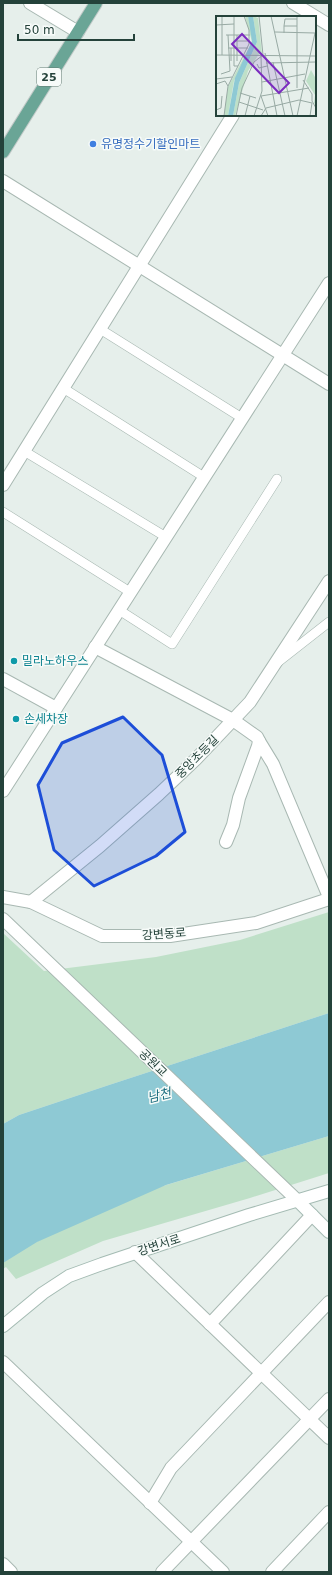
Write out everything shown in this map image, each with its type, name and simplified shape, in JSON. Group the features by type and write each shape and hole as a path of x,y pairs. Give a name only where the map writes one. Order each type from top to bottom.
{"main road":[{"name":"25","path":"3,152 96,3"}],"street":[{"path":"30,3 78,32"},
{"path":"298,8 313,16"},
{"path":"316,18 329,25"},
{"path":"3,485 232,116"},
{"path":"3,181 329,384"},
{"path":"3,790 329,283"},
{"name":"중앙초등길","path":"31,902 100,846 159,794 195,760 250,702 329,581"},
{"path":"95,647 233,720 257,737 273,764 329,898"},
{"path":"3,679 56,708"},
{"path":"226,842 233,825 239,798 259,741"},
{"name":"강변동로","path":"3,897 31,902 102,936 170,936 256,923 329,898"},
{"name":"공원교","path":"3,919 329,1232"},
{"name":"강변서로","path":"3,1326 43,1293 69,1276 136,1252 249,1215 329,1191"},
{"path":"210,1324 312,1216"},
{"path":"136,1252 329,1438"},
{"path":"150,1503 170,1468 329,1302"},
{"path":"3,1362 222,1572"},
{"path":"162,1572 329,1399"},
{"path":"272,1572 329,1512"},
{"path":"3,1564 11,1572"}],"lane":[{"path":"100,329 242,418"},
{"path":"63,388 204,477"},
{"path":"24,451 166,537"},
{"path":"119,610 172,644 277,479"},
{"path":"3,512 130,592"},
{"path":"274,665 329,622"}],"highlighted area":[{"path":"123,717 162,755 185,832 156,856 94,886 54,850 38,785 62,743"}],"green space":[{"path":"329,912 329,1013 19,1115 3,1124 3,933 44,971 156,957 240,940"},
{"path":"329,1136 329,1173 103,1241 16,1279 6,1267 3,1269 3,1262 23,1248 143,1192"}],"water":[{"name":"남천","path":"329,1013 329,1136 166,1185 37,1242 3,1263 3,1124 19,1115"}],"place":[{"name":"유명정수기할인마트","path":"93,144"},
{"name":"밀라노하우스","path":"14,661"},
{"name":"손세차장","path":"16,719"}]}
